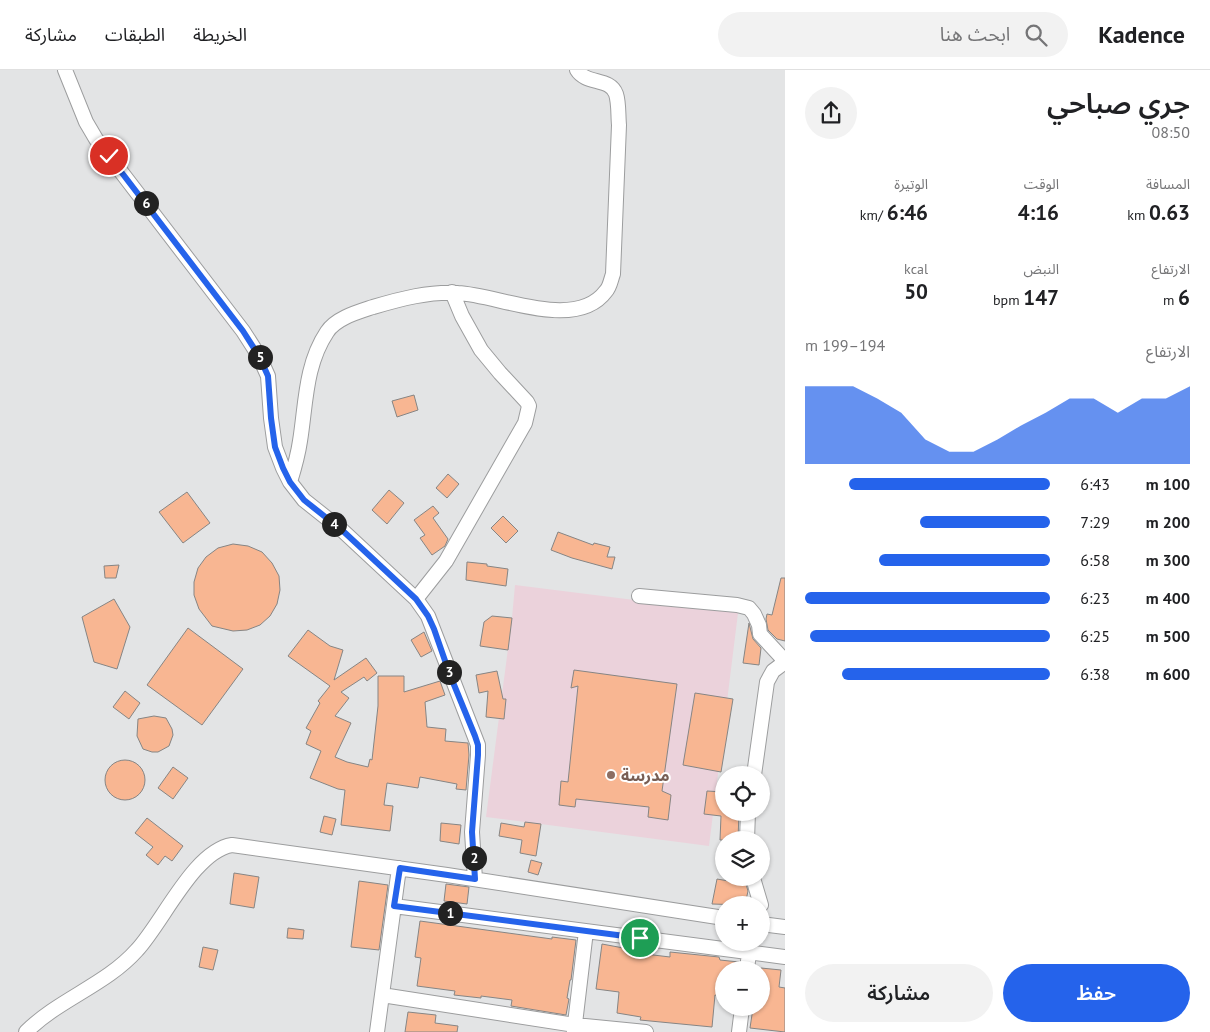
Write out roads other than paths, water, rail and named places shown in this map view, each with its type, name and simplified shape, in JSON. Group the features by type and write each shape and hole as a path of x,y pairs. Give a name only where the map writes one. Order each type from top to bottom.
{"street":[{"path":"65,70 86,122 96,139 243,331 259,356 269,381 275,447 290,482 304,500 343,531 416,599 428,616 478,745 472,832 475,879"},
{"path":"290,482 300,440 309,374 321,341 328,330 339,321 352,315 414,296 452,292 474,295 517,306 568,311 585,308 597,301 607,290 613,274 619,125 616,93 611,86 583,77 577,70"},
{"path":"416,599 446,561 525,423 529,406 525,398 515,391 481,350 462,316 452,292"},
{"path":"639,596 737,605 749,608 754,614 759,625 760,634 785,661 773,671 767,682 755,766"},
{"path":"26,1032 56,1008 113,972 129,959 151,933 163,913 199,865 220,848 239,845 715,917"},
{"path":"378,1032 400,868"},
{"path":"394,906 785,957"},
{"path":"770,925 785,927"},
{"path":"574,1028 586,931"},
{"path":"748,961 749,952"},
{"path":"382,996 574,1028 646,1032"},
{"path":"739,1032 741,1016"}],"place":[{"name":"مدرسة","path":"611,775"}]}
